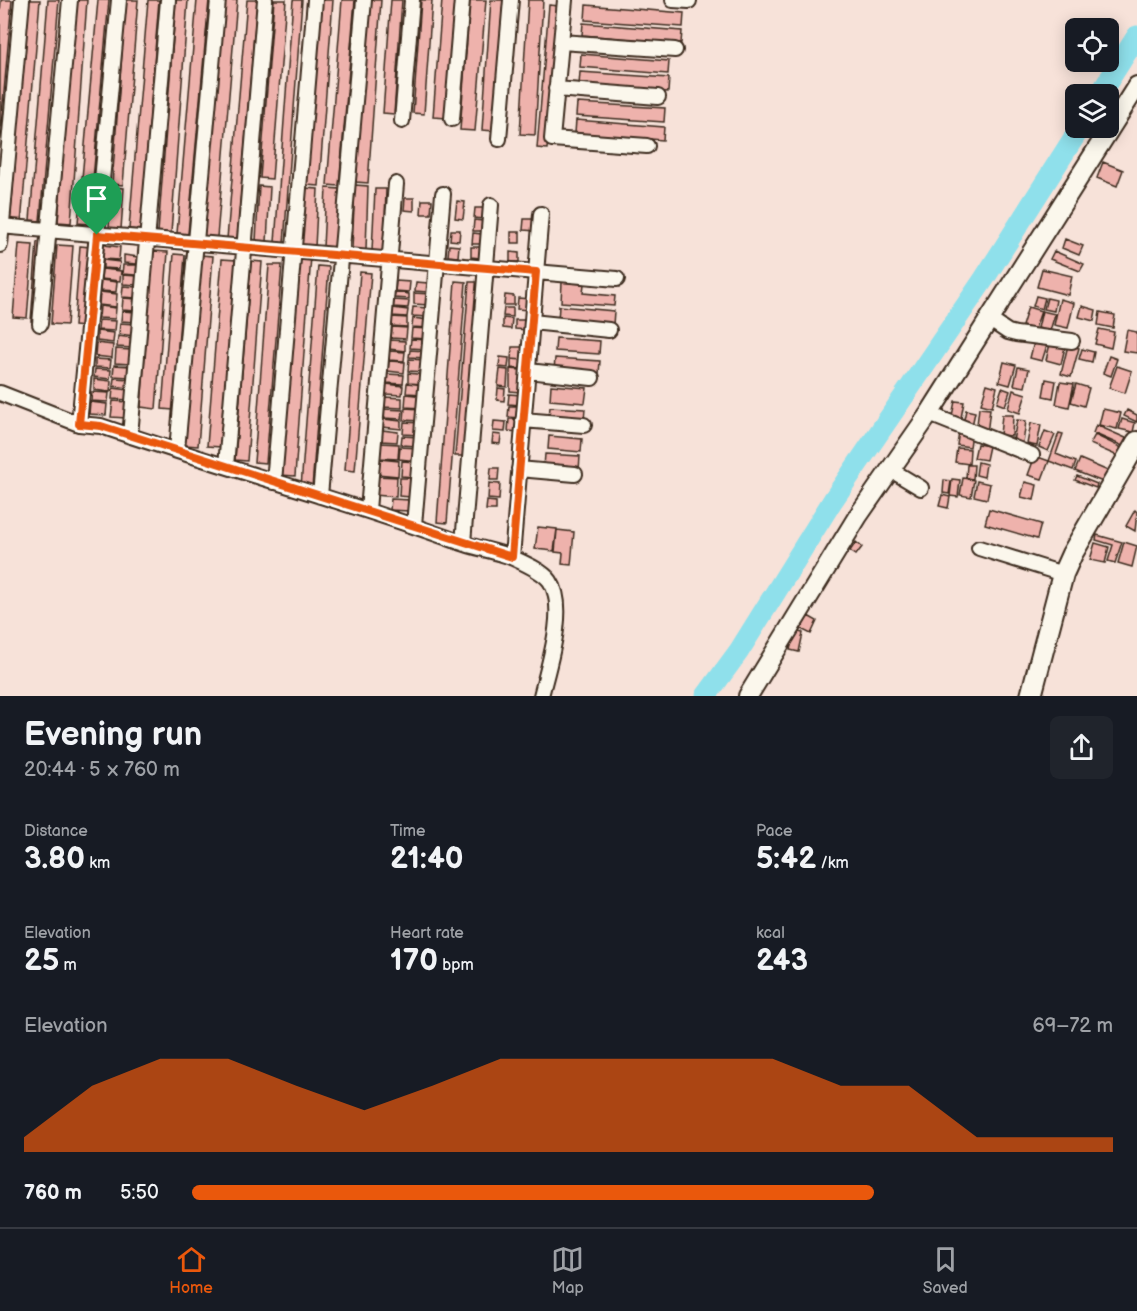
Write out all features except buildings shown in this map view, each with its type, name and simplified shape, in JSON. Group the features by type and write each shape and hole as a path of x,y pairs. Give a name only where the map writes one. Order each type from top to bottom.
{"main road":[{"path":"1031,696 1063,574 1072,554 1137,442"}],"street":[{"path":"0,245 22,0"},
{"path":"40,324 70,0"},
{"path":"79,424 119,0"},
{"path":"130,436 168,0"},
{"path":"177,450 218,0"},
{"path":"226,466 265,0"},
{"path":"274,482 315,0"},
{"path":"320,496 364,0"},
{"path":"402,121 412,0"},
{"path":"452,119 462,0"},
{"path":"498,139 511,0"},
{"path":"565,0 552,139 647,146"},
{"path":"673,0 689,1"},
{"path":"561,42 675,50"},
{"path":"748,696 858,516 929,414 990,320 1137,86"},
{"path":"556,89 658,97"},
{"path":"368,510 396,184"},
{"path":"414,525 443,194"},
{"path":"463,543 491,205"},
{"path":"512,557 541,214"},
{"path":"1,226 617,279"},
{"path":"990,320 1008,332 1072,341"},
{"path":"532,322 609,330"},
{"path":"528,371 592,378"},
{"path":"0,393 79,424 101,426 512,557 550,580 556,599 552,652 541,696"},
{"path":"929,414 1032,455"},
{"path":"524,420 584,425"},
{"path":"519,469 575,474"},
{"path":"891,470 921,488"},
{"path":"979,548 1063,574"}],"waterway":[{"path":"1106,84 1137,36"},
{"path":"706,696 739,651 833,500 984,279 1074,138"}],"route":[{"path":"97,235 536,272 512,557 101,426 79,424 97,235"}]}
